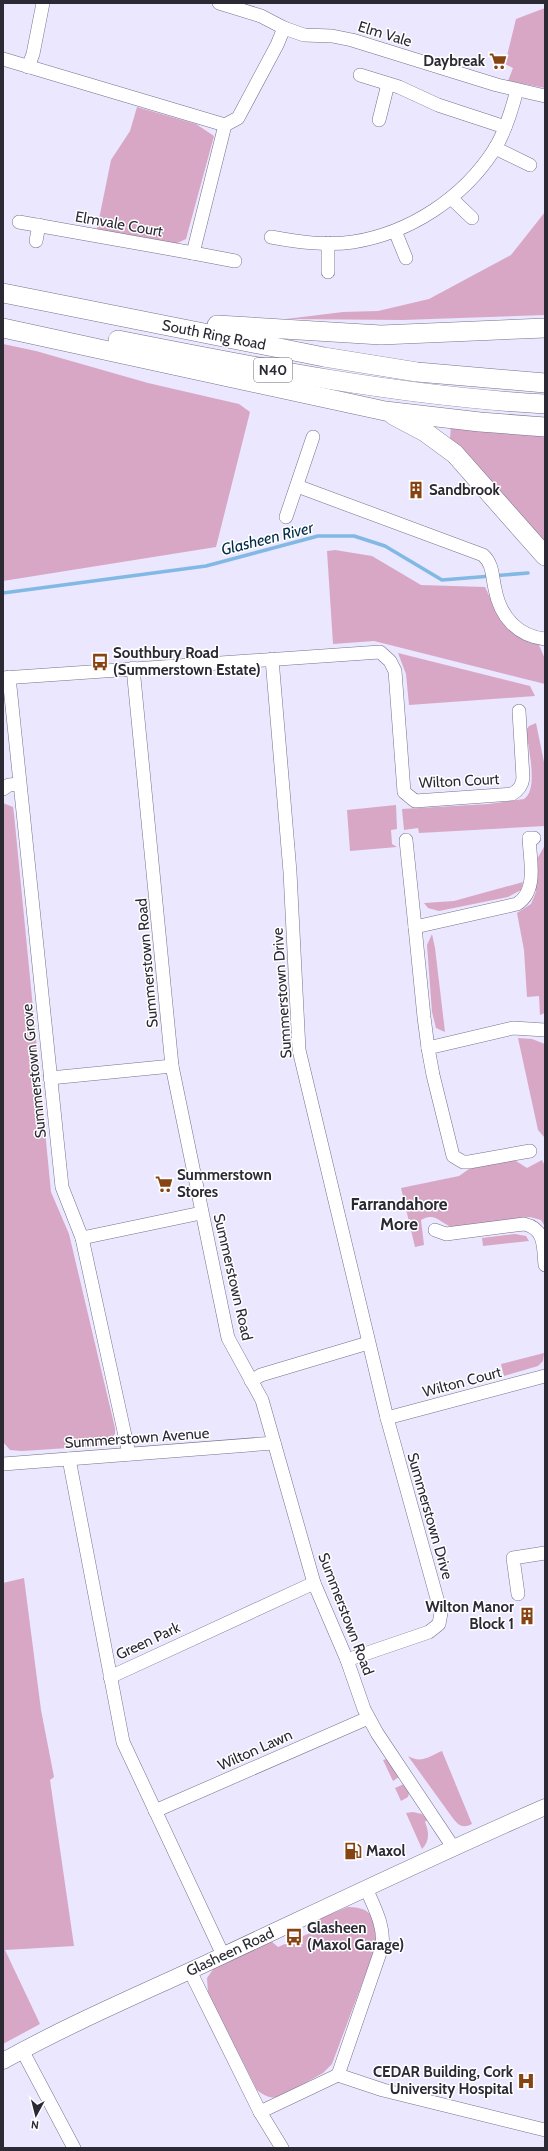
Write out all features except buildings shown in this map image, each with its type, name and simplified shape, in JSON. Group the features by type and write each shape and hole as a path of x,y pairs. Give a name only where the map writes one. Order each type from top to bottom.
{"highway":[{"name":"South Ring Road","path":"3,293 324,357 417,372 545,383"},
{"name":"South Ring Road","path":"3,317 294,374 412,392 545,404"},
{"path":"142,320 381,335 545,328"},
{"path":"3,328 385,411 480,422 545,427"},
{"path":"385,411 424,432 455,454 545,556"}],"main road":[{"name":"Glasheen Road","path":"3,2060 51,2034 223,1956 453,1847 545,1807"}],"street":[{"path":"28,66 33,54 43,3"},
{"name":"Elm Vale","path":"219,3 261,16 284,28 304,35 332,36 352,40 517,90 545,96"},
{"path":"3,59 225,125 238,118 277,45 284,28"},
{"path":"360,75 505,127"},
{"path":"379,120 388,84"},
{"path":"271,237 328,243 352,242 395,231 412,223 451,198 466,186 495,148 505,127 517,90"},
{"path":"193,253 225,125"},
{"path":"495,148 530,165"},
{"path":"451,198 472,218"},
{"name":"Elmvale Court","path":"19,222 235,261"},
{"path":"36,241 39,225"},
{"path":"395,231 406,258"},
{"path":"328,243 328,272"},
{"path":"286,517 313,437"},
{"path":"297,486 477,551 488,559 491,566 495,589 503,610 518,631 533,637 545,639"},
{"name":"Wilton Court","path":"272,659 374,651 385,655 395,671 404,792 415,801 512,794 516,792 520,788 523,778 519,711"},
{"path":"6,678 272,659"},
{"name":"Summerstown Drive","path":"272,659 290,874 299,1050 368,1343 387,1418 441,1613 436,1629 347,1660"},
{"name":"Summerstown Road","path":"134,668 172,1066 228,1338 262,1400 314,1583 347,1660 368,1718 453,1847"},
{"name":"Summerstown Grove","path":"6,678 32,885 62,1187 82,1238 129,1454"},
{"path":"3,789 9,785 19,784"},
{"path":"415,926 515,904 524,900 530,886 529,838 534,838"},
{"path":"406,840 428,1048 453,1156 463,1162 469,1162 530,1151"},
{"path":"428,1048 513,1028 545,1030"},
{"path":"50,1078 172,1066"},
{"path":"82,1238 202,1213"},
{"path":"435,1230 446,1234 524,1224 533,1226 539,1232 542,1240 545,1265"},
{"path":"251,1381 261,1375 368,1343"},
{"name":"Wilton Court","path":"387,1418 545,1376"},
{"name":"Summerstown Avenue","path":"3,1464 274,1443"},
{"name":"Green Park","path":"70,1459 110,1677 314,1583"},
{"path":"518,1594 512,1558 545,1553"},
{"path":"110,1677 124,1744 223,1956"},
{"name":"Wilton Lawn","path":"155,1811 368,1718"},
{"path":"338,2076 382,1947 383,1933 381,1923 366,1888"},
{"path":"190,1971 260,2112 282,2148"},
{"path":"22,2050 74,2148"},
{"path":"260,2112 338,2076 383,2090 545,2130"}],"shaded area":[{"path":"545,8 545,88 508,81 513,68 505,64 516,19"},
{"path":"137,107 196,124 214,136 186,239 173,245 97,229 111,160 130,131"},
{"path":"545,212 545,315 403,320 286,319 343,312 378,311 429,299 511,255"},
{"path":"3,344 36,351 148,383 239,404 250,412 216,547 3,581"},
{"path":"451,425 545,434 545,542 450,439"},
{"path":"335,550 372,556 421,585 485,587 505,624 520,638 539,645 545,659 545,684 374,641 333,644 327,551"},
{"path":"398,653 530,686 535,696 409,705 406,674"},
{"path":"536,723 545,767 545,826 419,833 418,828 404,830 402,809 489,804 524,799 531,787 532,777 526,730 529,726"},
{"path":"3,803 13,807 14,814 51,1192 69,1234 115,1428 115,1434 107,1442 99,1446 22,1451 10,1450 3,1442"},
{"path":"396,805 397,829 391,830 392,844 397,847 350,851 347,810"},
{"path":"545,845 545,1013 540,1015 539,996 527,997 524,950 517,913 531,904 536,892 536,861"},
{"path":"523,882 521,890 508,897 439,911 428,908 424,903 454,901"},
{"path":"432,934 445,1032 436,1028 432,1012 427,945"},
{"path":"518,1038 532,1039 545,1044 545,1138 538,1130"},
{"path":"510,1160 516,1161 527,1168 542,1160 545,1166 545,1227 541,1220 530,1217 454,1228 438,1219 430,1217 421,1220 424,1245 415,1247 401,1188 459,1176 469,1169"},
{"path":"515,1234 526,1236 529,1241 483,1246 482,1238"},
{"path":"544,1353 543,1361 538,1366 504,1376 501,1364"},
{"path":"24,1578 41,1710 54,1777 50,1780 74,1946 5,1950 40,2024 3,2044 3,1583"},
{"path":"442,1751 472,1824 463,1826 454,1820 408,1756 421,1759"},
{"path":"387,1759 399,1777 393,1781 383,1760"},
{"path":"404,1784 409,1793 408,1797 401,1801 395,1788"},
{"path":"413,1812 422,1814 427,1820 425,1822 428,1840 422,1849 406,1813"},
{"path":"348,1907 364,1910 369,1913 375,1924 376,1946 332,2064 323,2073 280,2097 273,2098 263,2094 257,2090 208,1992 207,1978 214,1968 268,1942 271,1941 278,1947 319,1929 317,1923 321,1918"}],"waterway":[{"name":"Glasheen River","path":"3,593 206,566 318,536 354,536 385,546 442,580 528,573"}],"place":[{"name":"Daybreak","path":"498,61"},
{"name":"Sandbrook","path":"416,490"},
{"name":"Southbury Road (Summerstown Estate)","path":"100,662"},
{"name":"Summerstown Stores","path":"164,1184"},
{"name":"Wilton Manor Block 1","path":"527,1616"},
{"name":"Maxol","path":"353,1851"},
{"name":"Glasheen (Maxol Garage)","path":"294,1937"},
{"name":"CEDAR Building, Cork University Hospital","path":"526,2081"}],"district":[{"name":"Farrandahore More","path":"399,1214"}]}
